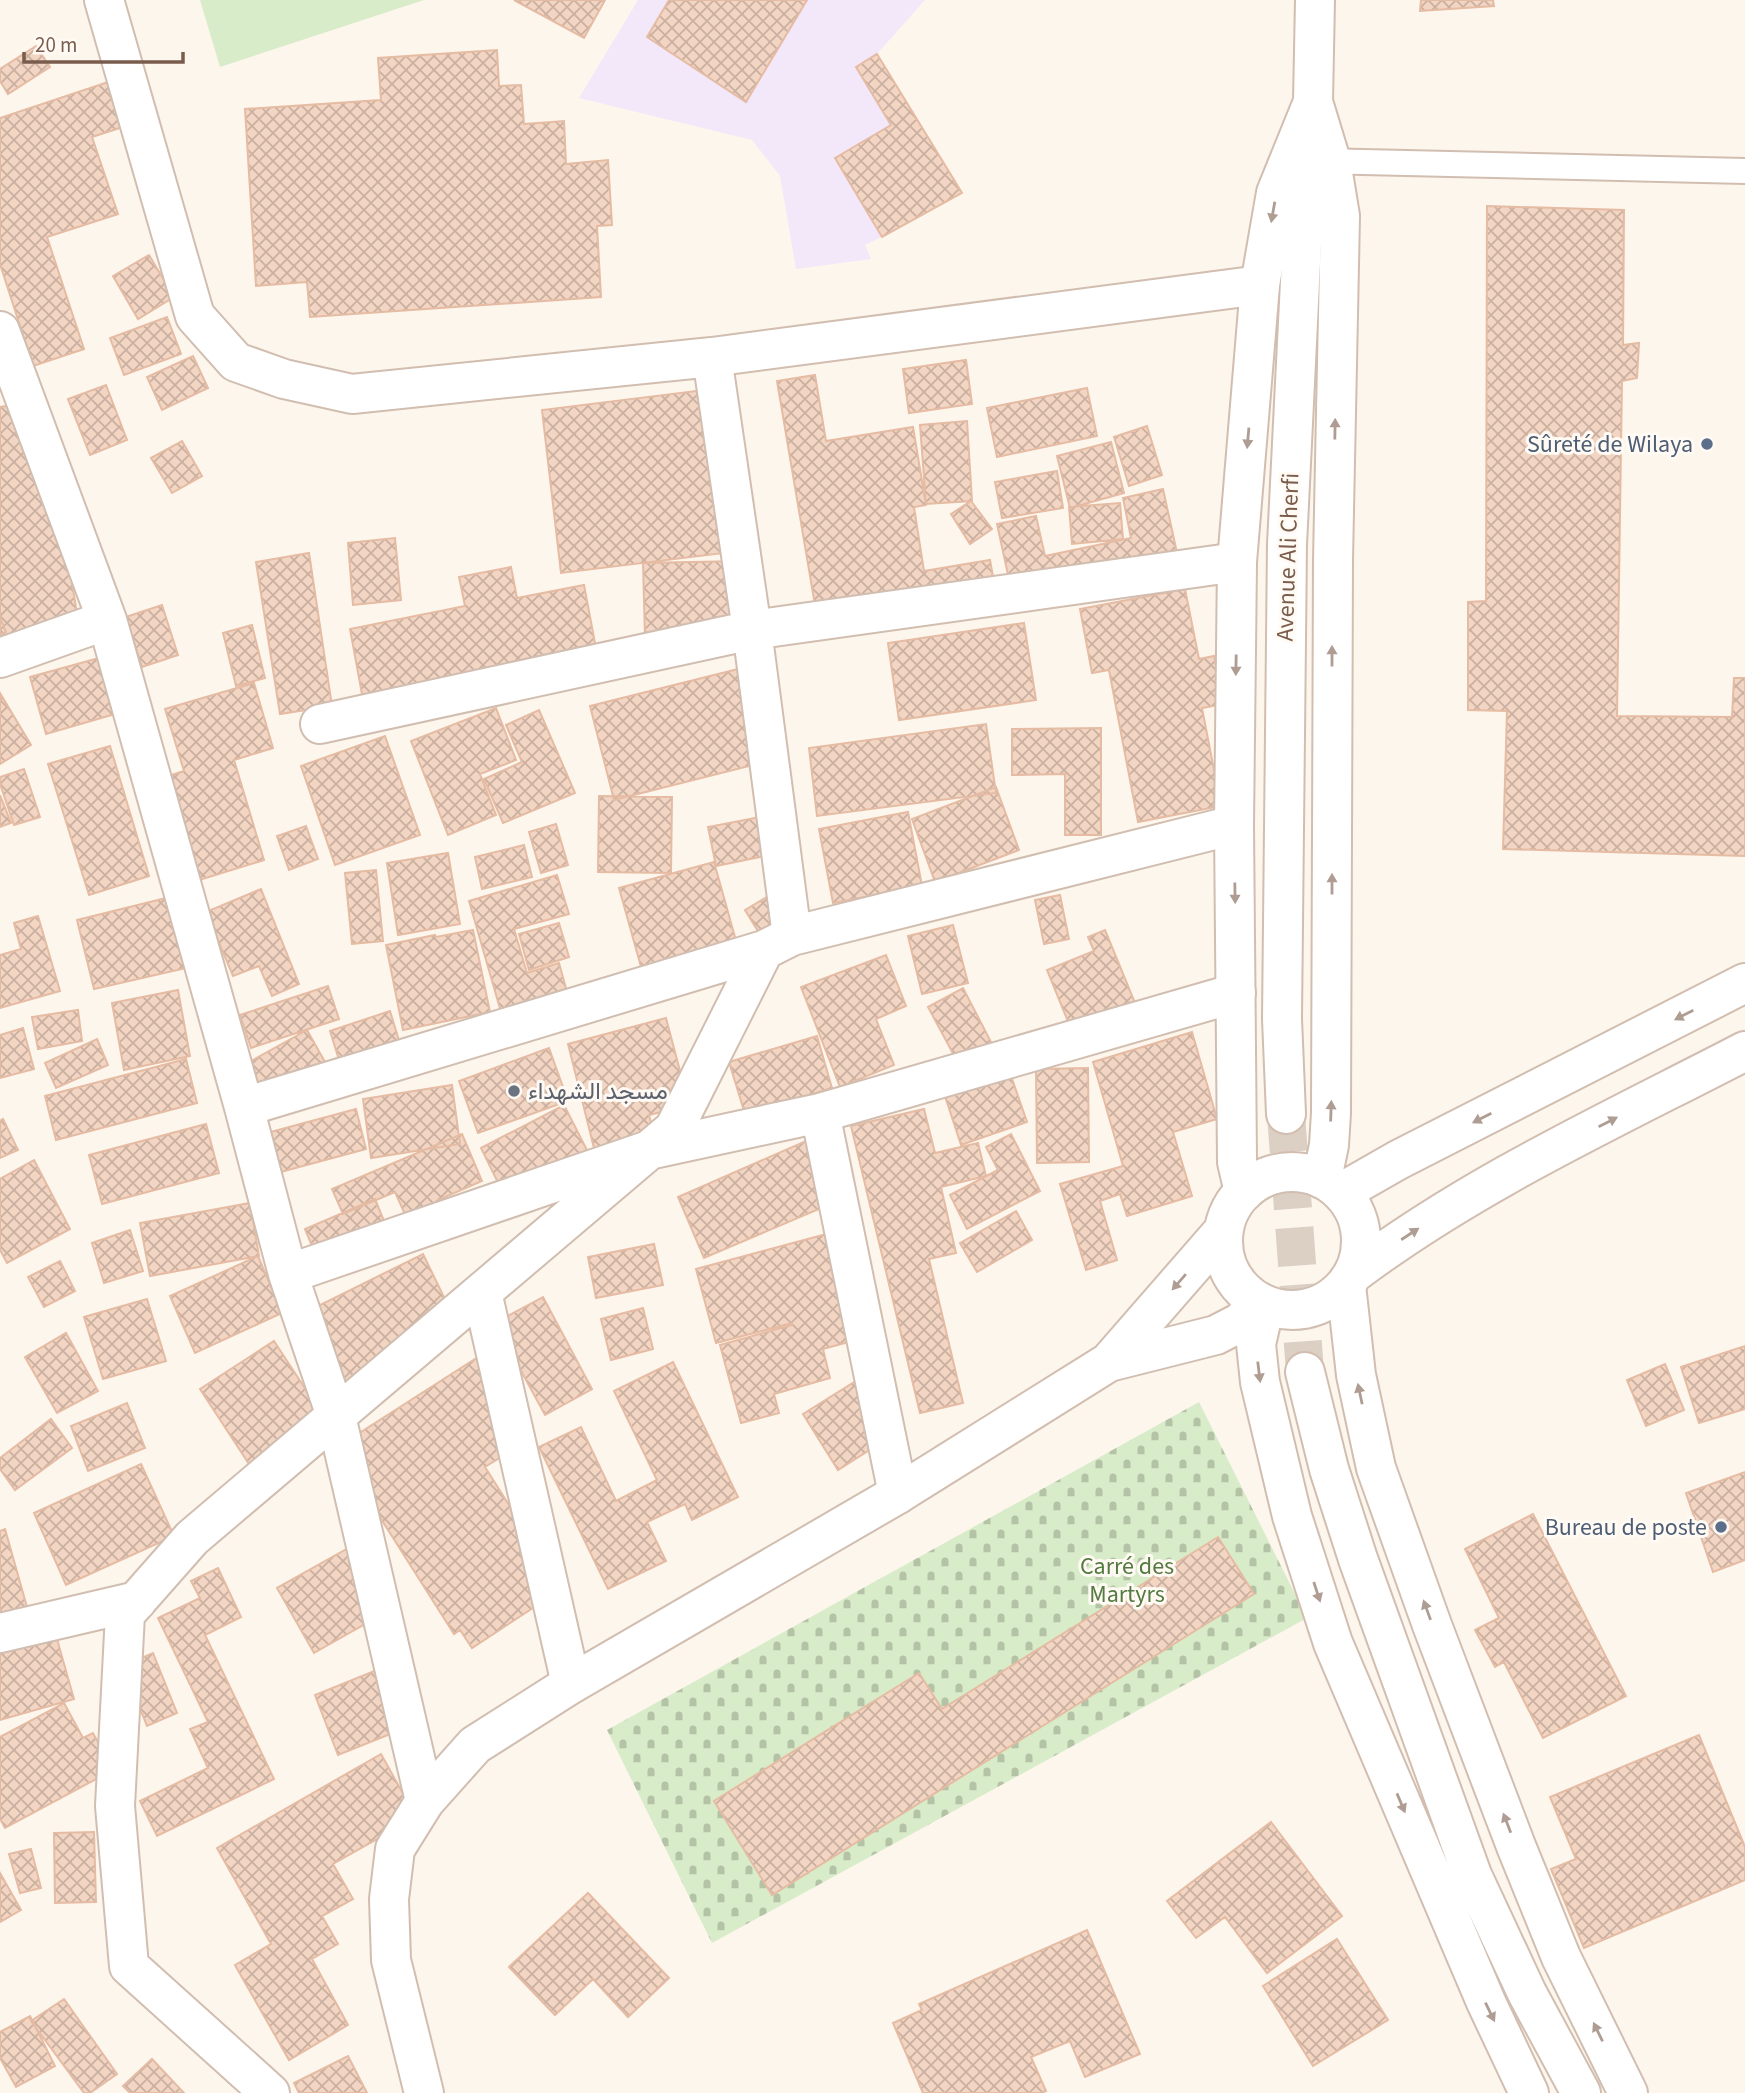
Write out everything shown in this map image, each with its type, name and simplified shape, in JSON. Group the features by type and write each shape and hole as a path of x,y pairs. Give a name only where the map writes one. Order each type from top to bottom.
{"street":[{"path":"104,0 195,316 236,362 284,379 352,394 712,357 1260,285"},
{"path":"1315,0 1313,102 1308,164 1340,216 1333,560 1329,1145 1332,1185"},
{"path":"1244,1192 1237,1162 1234,825 1237,562 1260,285 1276,193 1308,164"},
{"name":"Avenue Ali Cherfi","path":"1286,1114 1282,1019 1287,544 1308,164"},
{"path":"0,331 107,620 244,1107 288,1274 336,1416 425,1801"},
{"path":"270,2093 129,1966 116,1806 125,1614 192,1538 674,1129 778,943 752,630 712,357"},
{"path":"320,724 752,630 1237,562"},
{"path":"0,658 107,620"},
{"path":"244,1107 778,943 1234,825"},
{"path":"1332,1185 1398,1160 1745,984"},
{"path":"288,1274 649,1150 820,1114 1236,992"},
{"path":"1628,2093 1561,1957 1516,1846 1376,1468 1356,1375 1350,1279 1361,1252 1361,1231 1355,1210 1332,1185 1302,1172 1281,1173 1261,1180 1244,1192 1230,1210 1224,1230 1224,1252 1230,1272 1243,1289 1262,1304 1287,1310 1309,1309 1329,1300 1350,1279 1413,1231 1513,1172 1745,1051"},
{"path":"820,1114 898,1494"},
{"path":"424,2093 391,1960 389,1899 395,1849 425,1801 475,1745 571,1684 898,1494 1110,1362 1224,1230"},
{"path":"482,1292 571,1684"},
{"path":"1110,1362 1216,1335 1241,1322 1262,1304"},
{"path":"1262,1304 1256,1344 1260,1382 1292,1517 1333,1643 1486,2002 1529,2093"},
{"path":"1305,1372 1329,1469 1358,1559 1472,1875 1527,1993 1581,2093"},
{"path":"0,1633 137,1601"}],"lane":[{"path":"1308,164 1745,171"}],"shaded area":[{"path":"638,0 925,0 877,54 962,193 865,245 871,259 796,269 780,176 752,140 579,98"}],"green space":[{"path":"200,0 424,0 220,67"},
{"name":"Carré des Martyrs","path":"1199,1402 1307,1618 712,1943 607,1730"}],"building":[{"path":"514,0 605,0 584,38"},
{"path":"669,0 807,0 746,102 647,37"},
{"path":"1421,0 1493,0 1494,6 1420,11"},
{"path":"36,46 50,67 8,94 0,81 0,69"},
{"path":"497,50 499,86 521,85 524,124 564,121 566,164 608,160 612,225 597,226 601,297 310,317 307,282 256,286 245,109 381,100 378,58"},
{"path":"877,54 962,193 882,237 835,158 891,125 856,67"},
{"path":"120,78 135,123 92,137 118,214 47,237 84,349 33,366 0,264 0,118"},
{"path":"1487,206 1624,210 1623,345 1639,343 1637,378 1622,381 1617,716 1732,717 1734,678 1745,678 1745,856 1503,849 1507,711 1468,710 1468,602 1486,601"},
{"path":"149,255 174,297 138,319 113,276"},
{"path":"167,317 181,354 124,375 110,338"},
{"path":"193,356 208,388 162,410 147,377"},
{"path":"966,360 972,404 909,413 903,369"},
{"path":"815,375 826,441 913,427 926,505 914,507 924,571 990,560 995,588 817,617 777,381"},
{"path":"106,385 127,440 90,455 68,399"},
{"path":"1087,388 1097,436 997,457 987,408"},
{"path":"704,390 724,553 561,573 542,410"},
{"path":"42,400 82,644 0,638 0,407"},
{"path":"967,421 972,501 926,504 920,425"},
{"path":"1147,426 1162,475 1129,486 1114,437"},
{"path":"182,441 202,476 172,493 151,458"},
{"path":"1111,442 1124,493 1070,508 1057,456"},
{"path":"1057,471 1063,508 1002,518 995,482"},
{"path":"1163,489 1181,571 1015,607 997,524 1036,516 1045,556 1131,538 1123,498"},
{"path":"971,501 992,529 970,544 951,514"},
{"path":"1120,503 1123,539 1072,544 1069,507"},
{"path":"395,538 401,600 353,605 348,543"},
{"path":"309,553 332,706 280,714 256,562"},
{"path":"741,561 741,636 645,638 643,563"},
{"path":"511,567 517,598 584,585 598,659 364,705 350,629 465,606 459,577"},
{"path":"1185,589 1199,659 1214,656 1224,704 1202,708 1221,806 1138,822 1109,670 1092,673 1080,609"},
{"path":"162,605 178,655 142,667 126,617"},
{"path":"0,618 6,632 0,635"},
{"path":"1024,623 1036,700 899,720 888,643"},
{"path":"252,625 265,678 236,686 223,633"},
{"path":"99,658 115,714 46,734 30,677"},
{"path":"754,665 777,759 614,800 590,706"},
{"path":"254,683 273,748 234,760 264,860 183,885 153,781 184,771 165,709"},
{"path":"0,693 31,745 0,764"},
{"path":"496,708 516,760 480,774 496,815 448,835 411,741"},
{"path":"539,710 575,793 503,823 484,779 522,762 506,725"},
{"path":"986,724 996,793 817,816 809,748"},
{"path":"1101,728 1101,835 1065,835 1065,774 1012,775 1012,729"},
{"path":"385,736 420,835 335,865 301,766"},
{"path":"110,746 149,876 89,895 48,764"},
{"path":"24,769 40,817 14,825 0,777"},
{"path":"996,787 1019,850 935,882 912,819"},
{"path":"0,795 11,823 0,827"},
{"path":"599,796 672,797 671,873 598,872"},
{"path":"908,812 922,886 833,903 819,829"},
{"path":"776,814 784,852 716,866 708,827"},
{"path":"556,824 568,865 541,873 529,832"},
{"path":"306,826 318,859 289,870 277,836"},
{"path":"524,845 532,877 482,889 475,857"},
{"path":"448,853 460,924 398,935 387,863"},
{"path":"714,862 740,955 645,981 619,888"},
{"path":"376,870 383,941 352,944 345,873"},
{"path":"557,875 569,914 514,929 527,973 559,963 569,999 503,1019 469,901"},
{"path":"261,889 299,984 272,996 259,966 233,976 206,912"},
{"path":"770,895 789,925 764,941 745,910"},
{"path":"1060,895 1069,939 1044,944 1035,900"},
{"path":"170,897 186,968 94,989 77,920"},
{"path":"38,916 60,991 0,1008 0,955 21,949 14,923"},
{"path":"559,923 569,957 529,970 519,934"},
{"path":"953,925 968,983 922,994 908,936"},
{"path":"473,930 490,1012 403,1030 386,945"},
{"path":"1105,930 1135,1003 1071,1029 1047,970 1094,951 1088,937"},
{"path":"886,955 906,1006 876,1019 894,1065 840,1087 801,987"},
{"path":"328,986 339,1019 251,1048 240,1015"},
{"path":"963,988 991,1042 957,1061 928,1007"},
{"path":"178,990 190,1056 124,1070 112,1003"},
{"path":"78,1010 82,1041 38,1049 32,1017"},
{"path":"390,1011 404,1057 344,1076 330,1031"},
{"path":"666,1018 689,1105 649,1115 660,1158 600,1172 568,1044"},
{"path":"23,1028 34,1069 0,1078 0,1035"},
{"path":"307,1030 329,1069 247,1114 226,1075"},
{"path":"1192,1032 1217,1119 1173,1132 1192,1196 1127,1216 1120,1194 1100,1201 1117,1260 1086,1270 1060,1184 1123,1166 1093,1062"},
{"path":"817,1036 832,1088 745,1114 729,1062"},
{"path":"97,1039 108,1065 56,1088 45,1063"},
{"name":"مسجد الشهداء","path":"549,1048 568,1101 478,1133 459,1081"},
{"path":"186,1059 197,1103 56,1140 45,1096"},
{"path":"1088,1068 1089,1162 1037,1163 1036,1069"},
{"path":"1010,1073 1027,1122 961,1145 945,1096"},
{"path":"452,1085 460,1144 371,1158 363,1099"},
{"path":"564,1105 589,1154 505,1197 481,1148"},
{"path":"356,1109 366,1149 277,1173 267,1133"},
{"path":"924,1109 935,1153 978,1143 986,1176 941,1187 956,1253 929,1259 963,1403 920,1413 851,1126"},
{"path":"3,1119 18,1150 0,1158 0,1121"},
{"path":"206,1124 219,1173 102,1204 89,1155"},
{"path":"462,1134 482,1181 438,1200 445,1216 412,1230 395,1192 343,1214 332,1189"},
{"path":"1011,1134 1040,1191 967,1229 950,1195 998,1170 986,1147"},
{"path":"806,1141 833,1203 704,1258 678,1197"},
{"path":"34,1160 70,1229 7,1263 0,1250 0,1179"},
{"path":"375,1199 384,1221 314,1251 305,1229"},
{"path":"250,1203 259,1256 150,1276 140,1223"},
{"path":"1016,1211 1032,1240 977,1272 960,1243"},
{"path":"845,1229 874,1335 823,1349 830,1378 774,1394 779,1413 741,1423 720,1345 792,1323 716,1343 696,1269"},
{"path":"130,1230 143,1271 104,1283 92,1243"},
{"path":"654,1244 663,1285 596,1298 588,1257"},
{"path":"423,1254 460,1330 339,1389 302,1314"},
{"path":"258,1256 282,1313 195,1353 170,1296"},
{"path":"60,1261 75,1291 44,1307 28,1277"},
{"path":"543,1297 592,1389 545,1415 495,1323"},
{"path":"147,1299 166,1361 103,1379 84,1317"},
{"path":"643,1308 653,1349 611,1360 601,1319"},
{"path":"66,1333 98,1391 57,1413 25,1357"},
{"path":"274,1341 323,1416 249,1464 200,1389"},
{"path":"1745,1346 1745,1409 1699,1423 1681,1367"},
{"path":"486,1352 530,1439 485,1467 562,1589 472,1648 460,1630 454,1634 336,1448"},
{"path":"673,1362 738,1497 692,1520 685,1504 647,1522 666,1561 608,1589 539,1447 581,1427 616,1501 657,1480 614,1391"},
{"path":"1665,1364 1684,1410 1646,1426 1627,1380"},
{"path":"856,1381 890,1437 838,1470 803,1414"},
{"path":"127,1403 145,1448 88,1471 71,1426"},
{"path":"51,1419 72,1448 15,1490 0,1469 0,1458"},
{"path":"141,1464 174,1536 66,1585 34,1513"},
{"name":"Bureau de poste","path":"1745,1472 1745,1560 1713,1572 1686,1493"},
{"path":"1533,1514 1626,1696 1543,1738 1504,1662 1495,1667 1475,1630 1499,1618 1465,1549"},
{"path":"5,1529 27,1607 0,1615 0,1531"},
{"path":"1218,1537 1254,1594 772,1895 714,1801 919,1673 942,1709"},
{"path":"359,1542 395,1607 314,1653 277,1588"},
{"path":"218,1568 241,1617 205,1635 274,1779 157,1836 140,1801 208,1768 190,1729 208,1722 158,1618 200,1598 191,1581"},
{"path":"55,1632 74,1699 0,1720 0,1648"},
{"path":"153,1653 177,1713 147,1726 123,1666"},
{"path":"384,1667 408,1727 338,1755 315,1695"},
{"path":"64,1703 83,1738 93,1733 113,1770 5,1828 0,1819 0,1737"},
{"path":"1699,1735 1745,1847 1745,1880 1584,1948 1551,1869 1576,1859 1550,1797"},
{"path":"381,1754 416,1817 333,1864 353,1899 322,1916 338,1944 312,1959 348,2025 289,2060 235,1965 271,1944 217,1848"},
{"path":"1271,1822 1342,1916 1267,1973 1225,1917 1196,1938 1167,1901"},
{"path":"94,1832 96,1902 55,1903 54,1833"},
{"path":"31,1849 41,1888 20,1893 9,1854"},
{"path":"0,1873 21,1910 0,1922"},
{"path":"588,1893 669,1978 628,2017 593,1979 555,2015 509,1967"},
{"path":"1087,1930 1140,2054 1085,2077 1070,2041 1031,2057 1046,2091 1041,2093 923,2093 893,2023 922,2010 919,2004"},
{"path":"1337,1939 1388,2020 1313,2066 1263,1986"},
{"path":"64,1999 117,2074 90,2093 84,2093 31,2021"},
{"path":"30,2016 55,2066 16,2087 0,2058 0,2032"},
{"path":"348,2056 367,2093 299,2093 294,2083"},
{"path":"152,2059 184,2093 130,2093 123,2086"}],"tunnel":[{"path":"1286,1114 1305,1372"}],"place":[{"name":"Sûreté de Wilaya","path":"1707,444"},
{"name":"مسجد الشهداء","path":"514,1091"},
{"name":"Bureau de poste","path":"1721,1527"}]}
